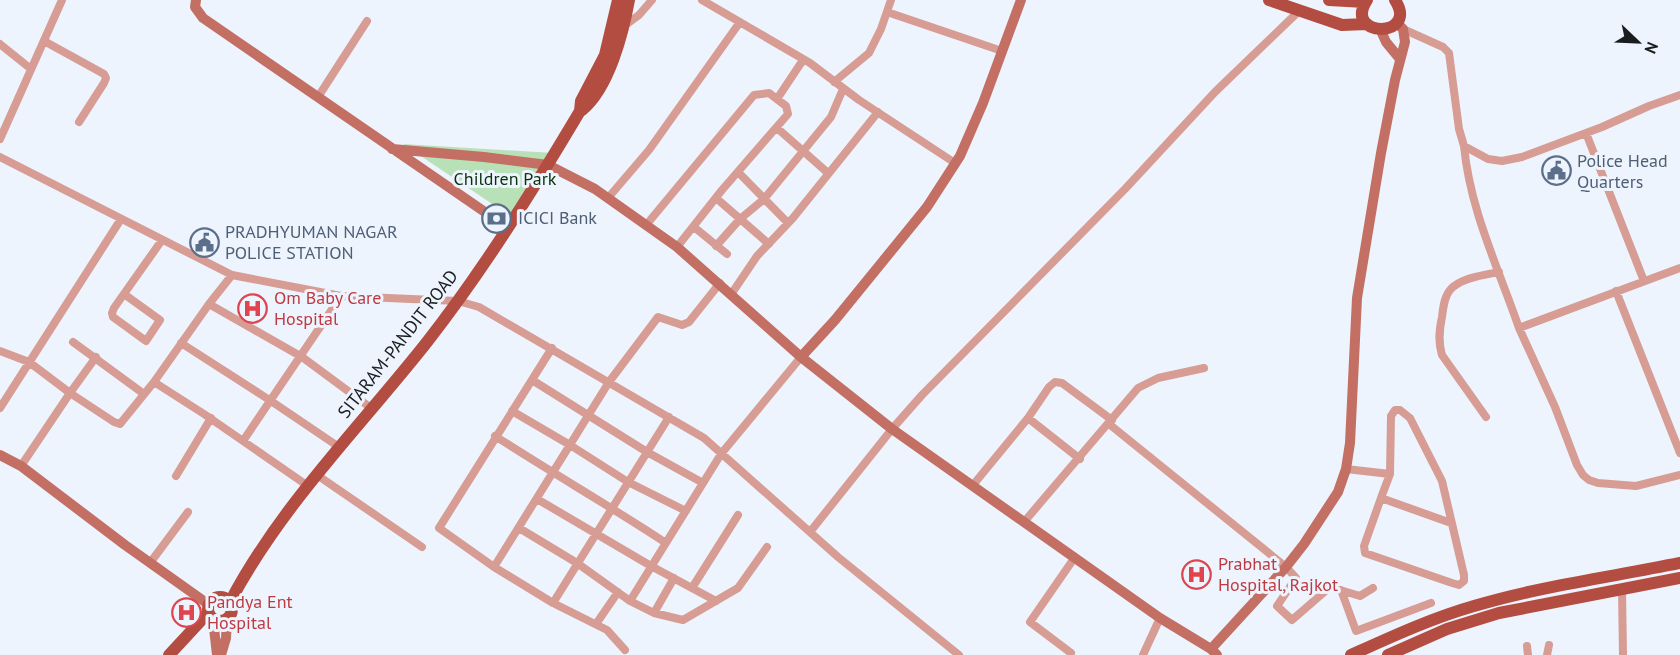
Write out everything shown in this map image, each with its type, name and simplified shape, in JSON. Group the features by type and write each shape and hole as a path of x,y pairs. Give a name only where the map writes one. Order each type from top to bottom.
{"main road":[{"name":"SITARAM-PANDIT ROAD","path":"226,599 308,486 426,344 508,228 580,111 581,101 605,55 618,0"},
{"path":"580,111 588,105 601,84 619,45 628,0"},
{"path":"1269,0 1342,25 1367,24 1381,31 1400,26 1399,3"},
{"path":"1329,0 1366,1 1362,14 1367,24"},
{"path":"1351,655 1445,615 1483,603 1535,590 1680,563"},
{"path":"1398,653 1470,621 1499,613 1680,578"},
{"path":"170,655 210,612 213,598 226,599 233,609 227,620 220,621 210,612"}],"street":[{"path":"0,139 62,0"},
{"path":"624,26 639,15 652,0"},
{"path":"702,0 803,60 955,163"},
{"path":"834,82 869,53 891,0"},
{"path":"630,601 721,454 927,207 955,163 983,103 1021,0"},
{"path":"193,2 203,18 508,228"},
{"path":"810,532 892,429 967,347 1117,197 1215,92 1299,11"},
{"path":"887,12 1002,51"},
{"path":"318,96 366,21"},
{"path":"608,198 649,150 740,22"},
{"path":"392,148 484,156 548,165 581,180 677,246 801,357 892,429 1160,618 1214,652 1286,567 1328,509 1338,492 1346,469 1350,443 1357,298 1379,164 1405,42 1400,26"},
{"path":"1400,26 1443,47 1449,53 1459,129 1474,206 1519,328 1584,475 1589,480 1599,483 1636,486 1680,475"},
{"path":"1381,31 1386,42 1400,59"},
{"path":"44,41 104,74 106,78 79,122"},
{"path":"0,44 31,69"},
{"path":"777,99 803,60"},
{"path":"716,246 740,219 764,199 831,117 843,88"},
{"path":"647,224 754,95 769,93 786,106 788,114 677,246"},
{"path":"1464,146 1488,159 1502,161 1522,157 1680,95"},
{"path":"732,293 757,256 788,223 878,112"},
{"path":"777,128 828,173"},
{"path":"1586,133 1644,282"},
{"path":"0,157 232,275 341,296 458,301 479,308 552,348 704,438 810,532 959,655"},
{"path":"738,172 788,223"},
{"path":"716,198 769,244"},
{"path":"0,408 121,219"},
{"path":"694,227 727,254"},
{"path":"124,294 160,320 146,340 113,317 112,313 114,308 162,240"},
{"path":"1519,328 1680,268"},
{"path":"1486,417 1442,355 1439,345 1440,328 1444,302 1449,290 1459,284 1499,272"},
{"path":"0,351 29,362 70,393 120,424 154,382 209,303 232,275"},
{"path":"494,567 609,382 658,317 682,325 689,322 720,283"},
{"path":"1616,291 1680,453"},
{"path":"243,441 302,357 341,296"},
{"path":"209,303 302,357 371,408"},
{"path":"73,342 144,394"},
{"path":"181,343 339,447"},
{"path":"552,348 439,528 494,567 553,603 607,630 625,650"},
{"path":"21,466 96,357"},
{"path":"1024,522 1080,459 1138,388 1146,383 1204,368"},
{"path":"532,380 588,417 703,483"},
{"path":"154,382 211,418 308,486"},
{"path":"972,485 1028,418 1049,387 1055,382 1062,383 1286,567 1296,578 1277,606 1292,620 1330,587 1360,596 1373,588"},
{"path":"1395,410 1400,410 1410,418 1442,481 1464,581 1459,585 1365,553 1364,546 1381,498 1390,474 1391,416 1395,410"},
{"path":"512,411 628,482 686,511"},
{"path":"553,603 669,417"},
{"path":"176,476 211,418"},
{"path":"1028,418 1080,459"},
{"path":"495,436 552,473 612,507 666,543"},
{"path":"0,455 21,466 150,563 210,612 219,655"},
{"path":"1346,469 1390,474"},
{"path":"317,475 422,547"},
{"path":"1381,498 1451,523"},
{"path":"537,499 716,601"},
{"path":"150,563 188,512"},
{"path":"692,588 738,515"},
{"path":"519,528 577,563 630,601 654,613 683,620 738,588 767,547"},
{"path":"1071,653 1030,622 1075,557"},
{"path":"654,613 674,578"},
{"path":"1622,589 1623,655"},
{"path":"1341,590 1356,631 1431,603"},
{"path":"596,624 618,592"},
{"path":"1143,655 1160,618"},
{"path":"219,655 226,638 227,620"},
{"path":"1389,638 1398,653"},
{"path":"1547,655 1549,645"}],"green space":[{"name":"Children Park","path":"403,144 554,153 513,218"}],"place":[{"name":"Police Head Quarters","path":"1556,171"},
{"name":"ICICI Bank","path":"497,218"},
{"name":"PRADHYUMAN NAGAR POLICE STATION","path":"204,242"},
{"name":"Om Baby Care Hospital","path":"253,308"},
{"name":"Prabhat Hospital, Rajkot","path":"1197,574"},
{"name":"Pandya Ent Hospital","path":"186,612"}]}
